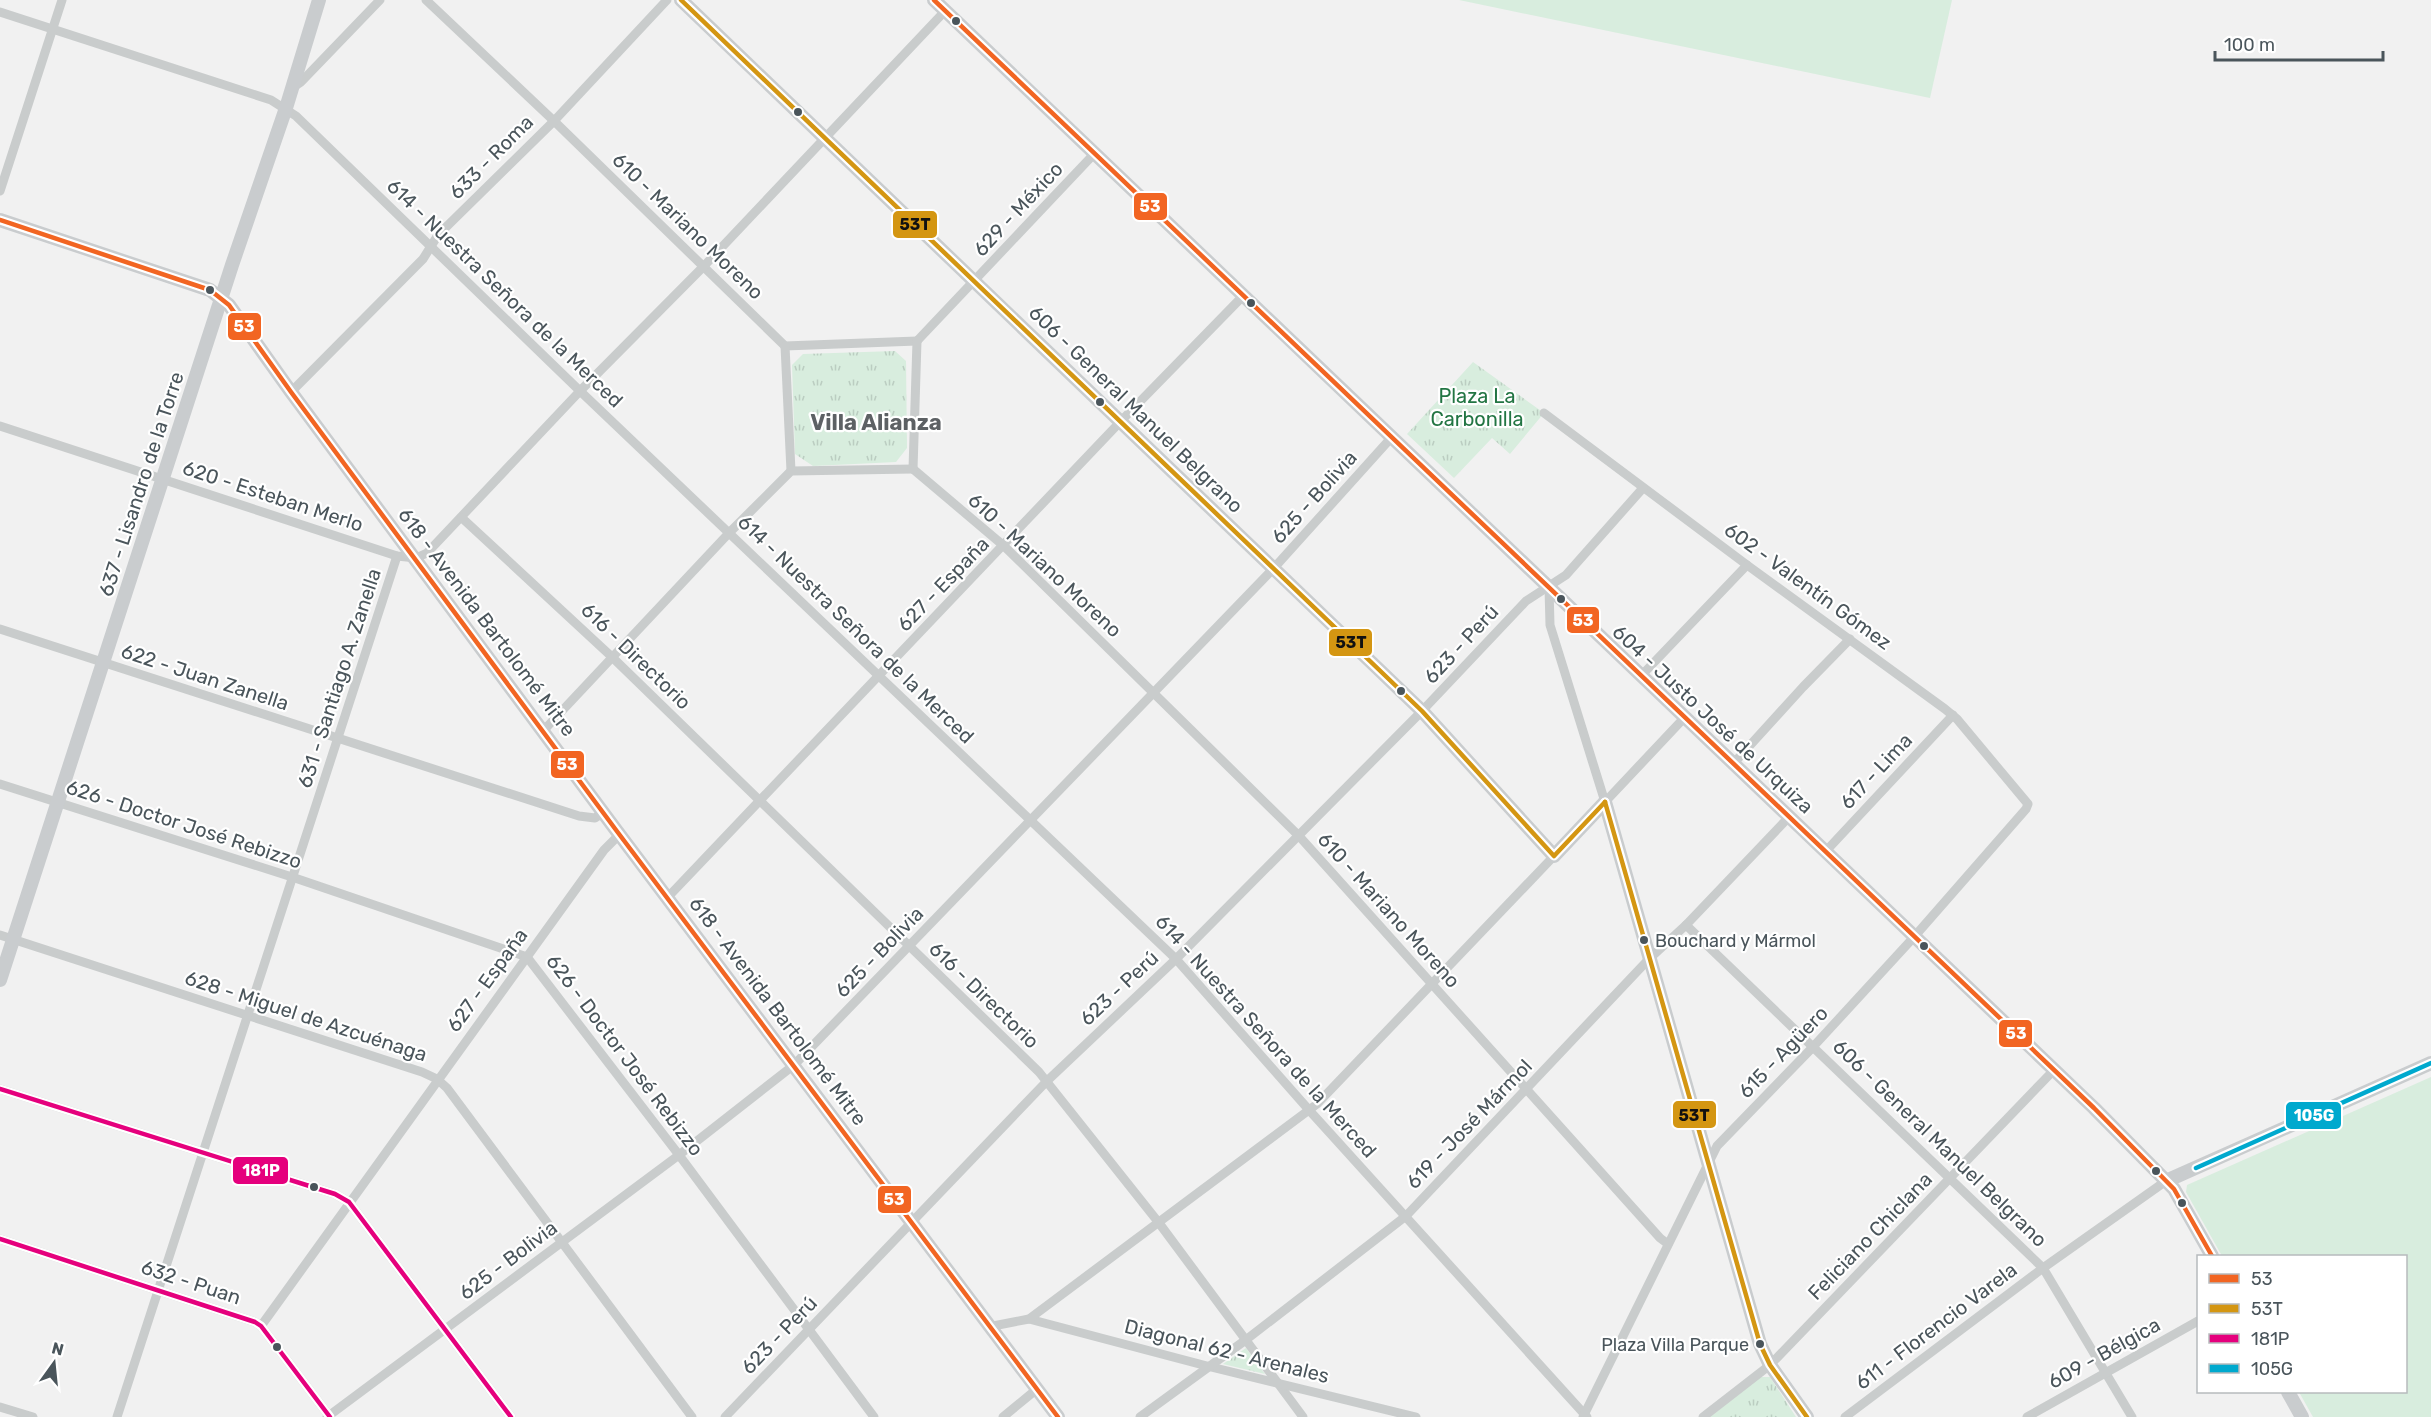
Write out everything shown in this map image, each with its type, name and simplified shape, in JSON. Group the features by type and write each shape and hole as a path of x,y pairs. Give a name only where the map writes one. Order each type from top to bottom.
{"main road":[{"name":"637 - Lisandro de la Torre","path":"0,980 6,937 57,803 286,108 319,0"},
{"name":"606 - General Manuel Belgrano","path":"681,0 1422,711 1554,856"},
{"name":"604 - Justo José de Urquiza","path":"934,0 1826,851 2166,1180 2180,1198 2211,1255"},
{"path":"0,220 210,290 222,297"},
{"name":"618 - Avenida Bartolomé Mitre","path":"222,297 604,813 988,1327 1058,1417"},
{"path":"1554,856 1605,802"},
{"path":"1605,802 1648,960 1709,1158 1760,1344 1770,1365 1807,1417"},
{"path":"2166,1180 2431,1063"},
{"path":"2289,1393 2302,1417"}],"street":[{"path":"0,191 63,0"},
{"path":"290,89 301,82 380,0"},
{"name":"610 - Mariano Moreno","path":"426,0 785,346"},
{"name":"633 - Roma","path":"291,392 423,259 438,236 554,121 667,0"},
{"path":"416,558 428,553 462,518 580,391 704,266 945,11"},
{"name":"614 - Nuestra Señora de la Merced","path":"0,12 271,100 286,108 879,677 1176,958 1309,1110 1585,1416"},
{"name":"629 - México","path":"917,340 1094,154"},
{"name":"627 - España","path":"668,897 1243,296"},
{"path":"544,730 729,533 791,471 913,469 917,340 785,346 791,471"},
{"name":"602 - Valentín Gómez","path":"1544,413 1953,715 2026,799 2026,809"},
{"name":"620 - Esteban Merlo","path":"0,426 397,556"},
{"name":"625 - Bolivia","path":"329,1417 679,1155 794,1065 1274,568 1391,438"},
{"name":"610 - Mariano Moreno","path":"913,469 1004,546 1299,836 1660,1238 1668,1244"},
{"name":"623 - Perú","path":"725,1417 1047,1081 1299,836 1526,601 1566,575 1643,488"},
{"name":"616 - Directorio","path":"462,518 612,657 1047,1081 1160,1223 1303,1417"},
{"name":"631 - Santiago A. Zanella","path":"117,1417 397,556 416,558"},
{"path":"1640,676 1747,565"},
{"path":"1549,588 1550,625 1605,802 1685,717"},
{"name":"622 - Juan Zanella","path":"0,629 337,740 579,816 595,818 604,813"},
{"path":"1733,764 1850,639"},
{"name":"617 - Lima","path":"1826,851 1953,715"},
{"name":"626 - Doctor José Rebizzo","path":"0,784 292,877 527,957 679,1155 874,1417"},
{"name":"615 - Agüero","path":"1585,1416 1709,1158 1717,1146 1812,1048 1914,937 2026,809"},
{"name":"619 - José Mármol","path":"1140,1417 1247,1339 1406,1216 1648,960 1686,925 1789,817"},
{"name":"627 - España","path":"261,1326 604,850 620,834"},
{"path":"988,1327 1029,1319 1309,1110 1554,856"},
{"name":"606 - General Manuel Belgrano","path":"1686,925 2043,1268 2132,1417"},
{"name":"628 - Miguel de Azcuénaga","path":"6,937 422,1072 437,1079 447,1088 692,1417"},
{"name":"Feliciano Chiclana","path":"1703,1417 1770,1365 2054,1070"},
{"path":"0,1089 335,1194 349,1202 511,1417"},
{"name":"611 - Florencio Varela","path":"1845,1417 2043,1268 2166,1180"},
{"name":"632 - Puan","path":"0,1239 157,1289 261,1326 329,1417"},
{"name":"Diagonal 62 - Arenales","path":"1029,1319 1416,1417"},
{"name":"609 - Bélgica","path":"2027,1417 2197,1322"},
{"path":"1003,1417 1037,1389"},
{"path":"0,1407 33,1417"},
{"path":"1373,1417 1380,1408"}],"green space":[{"path":"1459,0 1952,0 1930,98"},
{"path":"895,351 906,361 907,448 896,462 813,466 795,454 792,365 803,354"},
{"name":"Plaza La Carbonilla","path":"1473,362 1544,413 1510,454 1492,438 1454,478 1407,434"},
{"path":"2431,1077 2431,1417 2313,1417 2300,1393 2407,1393 2407,1255 2221,1255 2186,1192 2187,1185"},
{"path":"1246,1348 1265,1374 1223,1364"},
{"name":"Plaza Villa Parque","path":"1760,1377 1770,1377 1796,1417 1710,1417"}],"transit line":[{"name":"53T","path":"681,0 1422,711 1554,856 1605,802"},
{"name":"53","path":"934,0 2094,1108 2174,1189 2211,1255"},
{"name":"53","path":"0,220 210,290 229,305 616,830 1058,1417"},
{"name":"53T","path":"1605,802 1760,1344 1770,1365 1807,1417"},
{"name":"105G","path":"2196,1168 2431,1063"},
{"name":"181P","path":"0,1089 335,1194 349,1202 511,1417"},
{"name":"181P","path":"0,1239 255,1322 261,1326 330,1417"}],"place":[{"name":"Bouchard y Mármol","path":"1644,940"},
{"name":"Plaza Villa Parque","path":"1760,1344"}],"district":[{"name":"Villa Alianza","path":"876,422"}]}
